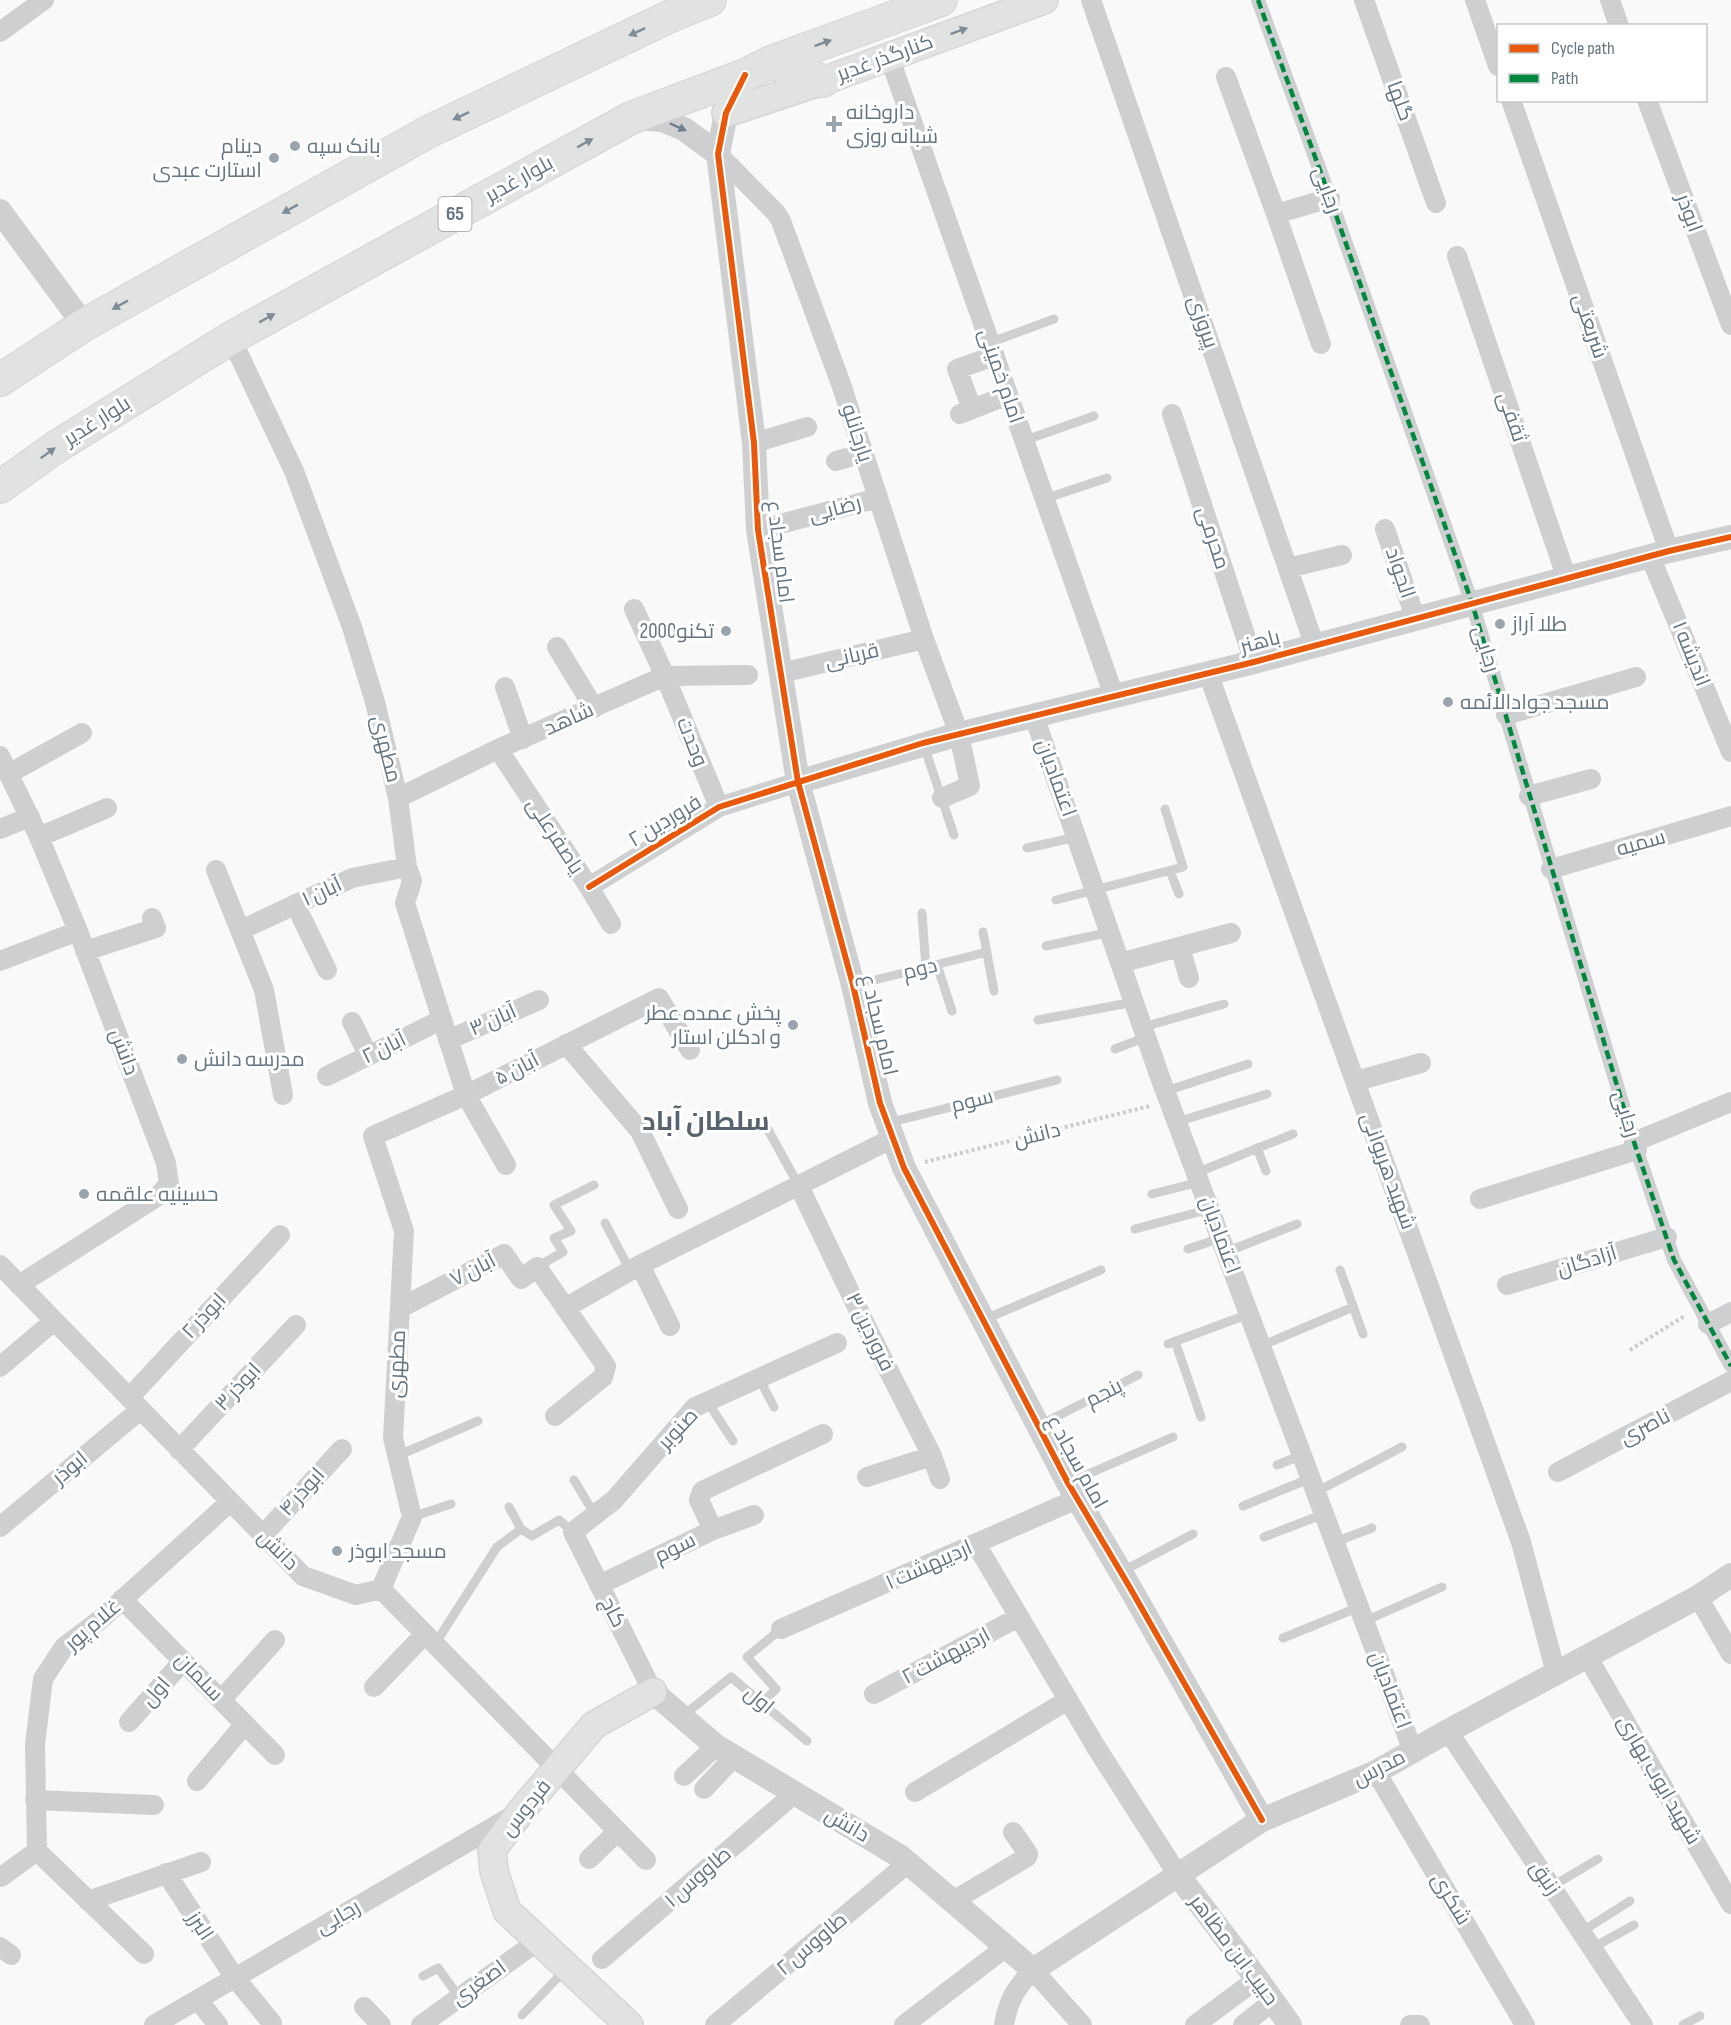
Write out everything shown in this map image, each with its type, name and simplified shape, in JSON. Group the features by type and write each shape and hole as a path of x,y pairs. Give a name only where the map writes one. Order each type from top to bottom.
{"highway":[{"path":"0,380 84,325 428,132 672,7 710,0"},
{"name":"بلوار غدیر","path":"0,487 56,447 231,338 631,118 941,0"},
{"path":"758,68 823,81"}],"main road":[{"name":"کنارگذر غدیر","path":"726,113 823,81 1044,0"},
{"name":"فردوس","path":"629,2025 507,1911 494,1871 492,1850 522,1810 594,1725 654,1692"}],"street":[{"path":"0,32 45,0"},
{"name":"پیروزی","path":"1090,0 1314,644"},
{"name":"رجایی","path":"1258,0 1472,603 1636,1146 1674,1260 1731,1366"},
{"name":"گلها","path":"1364,0 1436,203"},
{"path":"1475,0 1497,63"},
{"path":"1610,0 1618,24"},
{"name":"امام خمینی","path":"889,56 1114,696"},
{"name":"امام سجاد ع","path":"758,68 726,113 718,154 753,443 758,530 798,782 853,985 880,1103 904,1168 1072,1491 1121,1572 1262,1820"},
{"path":"1226,77 1321,344"},
{"name":"شریعتی","path":"1512,102 1660,553"},
{"name":"ابوذر","path":"1648,102 1731,325"},
{"path":"631,118 662,120 684,129 718,154"},
{"name":"یارجانلو","path":"718,154 781,220 841,384 924,639 958,734 970,786 942,798"},
{"path":"1276,214 1330,198"},
{"path":"0,211 84,325"},
{"name":"ثقفی","path":"1457,256 1567,579"},
{"name":"مطهری","path":"231,338 294,471 352,627 375,702 398,798 407,867 412,881 405,903 466,1095 506,1165"},
{"path":"991,349 957,369 966,412 1008,395"},
{"name":"محرمی","path":"1172,414 1254,662"},
{"path":"753,443 807,427"},
{"path":"836,461 864,453"},
{"name":"رضایی","path":"758,530 878,498"},
{"name":"الجواد","path":"1385,529 1415,617"},
{"name":"باهنر","path":"798,782 923,743 1254,662 1415,617 1660,553 1731,537"},
{"name":"اندیشه ۱","path":"1660,553 1731,752"},
{"path":"1288,568 1342,555"},
{"path":"634,609 665,676"},
{"name":"قربانی","path":"781,673 924,639"},
{"path":"557,647 594,708"},
{"name":"شهید هریوانی","path":"1208,673 1521,1542 1556,1673"},
{"name":"شاهد","path":"398,798 498,750 665,676 748,675"},
{"name":"وحدت","path":"665,676 719,807"},
{"path":"1506,716 1635,677"},
{"path":"505,687 523,739"},
{"name":"اعتمادیان","path":"1034,716 1144,1032 1413,1751"},
{"path":"10,773 82,733"},
{"name":"یاصفرعلی","path":"498,750 611,924"},
{"name":"دانش","path":"0,756 39,837 78,931 166,1162 169,1184 158,1196 19,1285"},
{"path":"1529,796 1591,779"},
{"name":"فروردین ۲","path":"589,887 719,807 798,782"},
{"path":"39,837 107,808"},
{"name":"سمیه","path":"1551,869 1731,816"},
{"path":"0,829 30,817"},
{"name":"آبان ۱","path":"241,930 352,878 407,867"},
{"path":"216,870 264,990 283,1095"},
{"path":"295,904 327,970"},
{"path":"85,951 156,928 152,918"},
{"path":"0,961 78,931"},
{"path":"1120,963 1231,933"},
{"path":"1180,947 1189,978"},
{"name":"آبان ۵","path":"373,1136 466,1095 659,998 690,1050"},
{"name":"آبان ۳","path":"448,1040 539,1000"},
{"name":"آبان ۲","path":"327,1076 441,1020"},
{"path":"352,1022 368,1055"},
{"path":"566,1044 640,1131 678,1209"},
{"path":"1360,1080 1421,1063"},
{"path":"1480,1199 1636,1146 1731,1102"},
{"path":"565,1308 635,1268 799,1186 890,1131"},
{"name":"مطهری","path":"373,1136 404,1231 393,1438 412,1516"},
{"name":"فروردین ۳","path":"799,1186 932,1456 940,1479"},
{"name":"ابوذر ۲","path":"135,1404 280,1235"},
{"name":"آزادگان","path":"1507,1285 1667,1237"},
{"name":"آبان ۷","path":"400,1308 504,1254 521,1279 537,1267"},
{"name":"دانش","path":"0,1265 303,1576 356,1595 381,1589"},
{"path":"537,1267 606,1366 603,1377 555,1416"},
{"path":"635,1268 670,1326"},
{"path":"1704,1316 1731,1312"},
{"path":"0,1367 54,1321"},
{"name":"ابوذر ۳","path":"179,1449 296,1324"},
{"name":"صنوبر","path":"573,1532 614,1500 695,1407 837,1343"},
{"name":"ناصری","path":"1558,1472 1731,1382"},
{"name":"ابوذر","path":"0,1527 135,1404"},
{"path":"713,1530 699,1500 702,1491 823,1434"},
{"name":"ابوذر ۴","path":"263,1535 342,1449"},
{"path":"867,1477 932,1456"},
{"name":"اردیبهشت ۱","path":"781,1629 976,1544 1072,1491"},
{"name":"غلام پور","path":"38,1851 35,1744 43,1678 64,1647 122,1599 230,1502"},
{"name":"سوم","path":"599,1585 713,1530 753,1515"},
{"path":"412,1516 381,1589 646,1860"},
{"name":"کاج","path":"573,1532 654,1692"},
{"path":"976,1544 1096,1747 1178,1875"},
{"name":"مدرس","path":"1033,1970 1262,1820 1376,1772 1698,1597 1731,1575"},
{"path":"1698,1597 1731,1654"},
{"name":"سلمان","path":"122,1599 275,1755"},
{"name":"اردیبهشت ۲","path":"874,1694 1019,1617"},
{"path":"374,1687 430,1639"},
{"path":"221,1700 275,1640"},
{"name":"شهید ایوب بهاری","path":"1587,1656 1731,1904"},
{"name":"اول","path":"129,1722 183,1661"},
{"name":"دانش","path":"654,1692 725,1751 901,1857 1033,1970"},
{"path":"915,1792 1068,1700"},
{"path":"197,1782 245,1725"},
{"name":"زنبق","path":"1448,1731 1643,2025"},
{"path":"684,1776 725,1751"},
{"path":"704,1789 725,1751"},
{"name":"شکری","path":"1376,1772 1525,2025"},
{"name":"طاووس ۱","path":"602,1959 794,1794"},
{"path":"35,1800 154,1805"},
{"name":"رجایی","path":"154,2025 522,1810"},
{"path":"589,1859 618,1831"},
{"path":"953,1901 1027,1857 1028,1854 1013,1832"},
{"path":"0,1876 38,1851 144,1954"},
{"path":"88,1901 201,1862"},
{"name":"طاووس ۲","path":"715,2025 908,1863"},
{"name":"البرز","path":"166,1873 235,1978"},
{"name":"حبیب ابن مظاهر","path":"1178,1875 1290,2025"},
{"name":"اصغری","path":"420,2025 538,1941"},
{"path":"904,2025 1006,1947"},
{"path":"1004,2025 1014,1990 1033,1970 1082,2025"},
{"path":"235,1978 272,2023"},
{"path":"1195,2025 1257,1978"},
{"path":"198,2000 218,2025"},
{"path":"1243,2025 1273,2001"},
{"path":"364,2007 381,2025"},
{"path":"1410,2025 1420,2025"}],"lane":[{"path":"991,349 1054,319"},
{"path":"1023,441 1094,416"},
{"path":"1044,500 1107,478"},
{"path":"923,743 954,835"},
{"path":"1056,900 1184,867 1165,809"},
{"path":"1027,848 1077,837"},
{"path":"1170,871 1179,894"},
{"path":"922,913 926,968"},
{"path":"983,932 994,991"},
{"path":"1046,946 1110,932"},
{"name":"دوم","path":"853,985 987,952"},
{"path":"937,965 952,1011"},
{"path":"1038,1020 1134,1002"},
{"path":"1115,1049 1144,1032 1224,1004"},
{"path":"1168,1096 1248,1064"},
{"name":"سوم","path":"890,1131 1057,1080"},
{"path":"1177,1122 1267,1094"},
{"path":"766,1126 799,1186"},
{"path":"1152,1194 1198,1177 1293,1134"},
{"path":"1257,1149 1266,1171"},
{"name":"آبان ۷","path":"537,1267 563,1252 554,1238 571,1231 554,1206 594,1185"},
{"path":"1135,1229 1210,1209"},
{"path":"605,1223 635,1268"},
{"path":"1188,1249 1223,1245 1297,1224"},
{"path":"983,1320 1101,1270"},
{"path":"1340,1270 1363,1334"},
{"path":"1261,1346 1353,1307"},
{"path":"1201,1417 1171,1342 1249,1314"},
{"name":"پنجم","path":"1038,1426 1138,1375"},
{"path":"759,1378 774,1407"},
{"path":"707,1401 734,1441"},
{"path":"398,1456 478,1421"},
{"path":"1072,1491 1173,1437"},
{"path":"1243,1506 1314,1485 1402,1447"},
{"path":"1277,1465 1302,1455"},
{"path":"574,1480 595,1515"},
{"path":"412,1516 451,1504"},
{"path":"509,1507 521,1529 532,1536 559,1520 573,1532"},
{"path":"1264,1537 1324,1514"},
{"path":"1335,1542 1372,1528"},
{"path":"430,1639 497,1547 521,1529"},
{"path":"1121,1572 1193,1534"},
{"path":"1283,1638 1442,1587"},
{"path":"762,1703 776,1689 747,1657 781,1629"},
{"name":"اول","path":"682,1717 731,1677 807,1741"},
{"path":"1551,1887 1598,1859"},
{"path":"1587,1940 1630,1901"},
{"path":"1587,1940 1634,1925"},
{"path":"522,2015 567,1967"},
{"path":"423,1976 438,1968 459,1997"},
{"path":"1683,2025 1700,2016"}],"path":[{"path":"1630,1350 1704,1316"}],"marked path":[{"path":"1258,0 1472,603 1634,1142 1674,1260 1731,1366"}],"cycle path":[{"path":"745,75 726,113 718,154 754,443 758,530 798,782 853,985 880,1103 904,1168 1068,1483 1262,1820"},
{"path":"589,887 719,807 923,743 1254,662 1669,551 1731,537"}],"place":[{"name":"داروخانه شبانه روزی","path":"834,124"},
{"name":"بانک سپه","path":"295,146"},
{"name":"دینام استارت عبدی","path":"274,158"},
{"name":"طلا آراز","path":"1500,624"},
{"name":"تکنو2000","path":"726,631"},
{"name":"مسجد جوادالائمه","path":"1448,702"},
{"name":"پخش عمده عطر و ادکلن استار","path":"793,1025"},
{"name":"مدرسه دانش","path":"182,1059"},
{"name":"حسینیه علقمه","path":"84,1194"},
{"name":"مسجد ابوذر","path":"337,1551"}],"district":[{"name":"سلطان آباد","path":"706,1122"}]}
